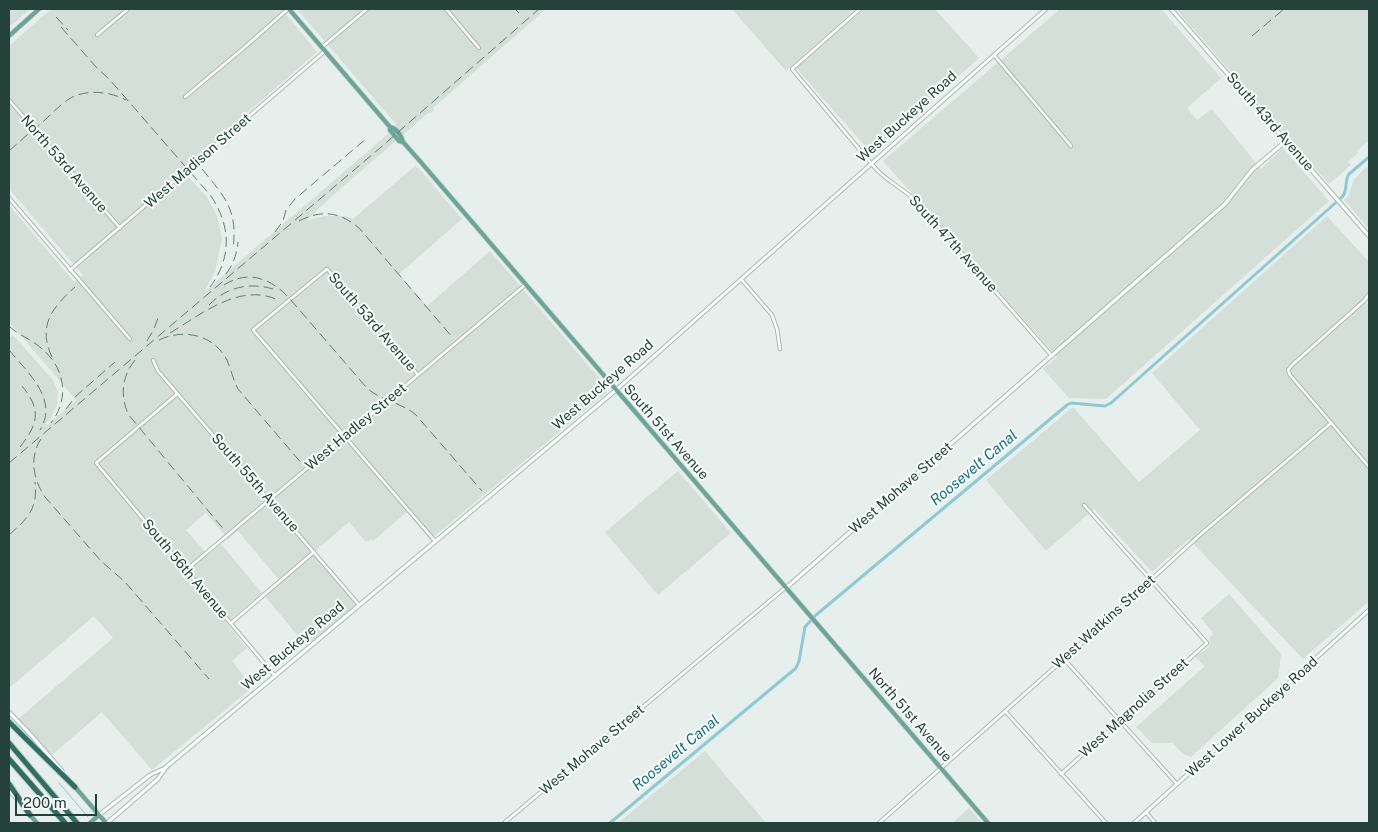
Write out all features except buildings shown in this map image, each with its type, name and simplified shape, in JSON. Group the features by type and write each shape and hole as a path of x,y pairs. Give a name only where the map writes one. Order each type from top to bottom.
{"highway":[{"path":"9,722 75,787"},
{"path":"9,743 77,823"},
{"path":"9,759 65,823"},
{"path":"9,784 30,815"}],"main road":[{"path":"9,36 39,9"},
{"name":"South 51st Avenue","path":"289,9 390,126 390,130 399,141 403,142 815,622"},
{"name":"West Buckeye Road","path":"90,823 150,775 165,768 616,390 1046,9"},
{"name":"South 43rd Avenue","path":"1171,9 1369,236"},
{"name":"West Mohave Street","path":"786,588 1225,204 1252,170 1286,141"},
{"name":"West Lower Buckeye Road","path":"1134,823 1369,610"},
{"name":"North 51st Avenue","path":"815,622 988,823"},
{"path":"9,712 107,823"},
{"name":"West Buckeye Road","path":"107,823 158,779 165,768"},
{"path":"9,790 37,823"}],"street":[{"path":"98,35 128,9"},
{"path":"185,97 289,9"},
{"name":"West Madison Street","path":"70,270 324,49 367,9"},
{"path":"446,9 480,48"},
{"name":"South 47th Avenue","path":"860,9 792,69 871,164 886,180 916,201 1052,356"},
{"path":"994,55 1071,146"},
{"name":"North 53rd Avenue","path":"9,100 120,228"},
{"path":"9,198 130,340"},
{"name":"South 53rd Avenue","path":"345,436 253,330 327,269 418,375"},
{"path":"741,279 772,315 777,329 780,349"},
{"name":"West Hadley Street","path":"186,570 526,285"},
{"path":"1369,294 1365,300 1292,364 1288,370 1290,375 1369,467"},
{"name":"South 55th Avenue","path":"153,360 158,371 177,394 359,605"},
{"name":"South 56th Avenue","path":"177,394 96,462 275,676"},
{"name":"West Watkins Street","path":"879,823 1064,659 1201,534 1331,422"},
{"path":"345,436 435,541"},
{"path":"1084,505 1151,580"},
{"path":"231,623 314,552"},
{"name":"West Magnolia Street","path":"1062,774 1207,642 1151,580"},
{"name":"West Mohave Street","path":"504,823 786,588"},
{"path":"1064,659 1177,784"},
{"path":"1004,711 1106,823"},
{"path":"1146,812 1155,823"},
{"path":"883,820 886,823"}],"shaded area":[{"path":"9,9 31,9 9,27"},
{"path":"51,9 282,9 317,52 182,170 207,197 217,216 222,238 215,272 204,292 396,127 396,124 297,9 546,9 433,108 434,111 427,114 306,221 324,216 346,216 353,219 416,165 462,219 399,274 427,306 490,251 605,385 607,392 430,540 407,512 373,541 371,539 366,542 349,522 314,552 357,604 307,647 264,595 280,581 238,531 228,539 206,513 186,530 208,555 221,544 262,593 226,623 247,648 232,661 253,687 152,770 102,712 52,755 18,719 113,638 94,616 9,688 9,339 13,335 53,380 58,393 57,405 51,418 46,423 47,425 76,400 9,323 9,205 74,282 83,275 9,189 9,46"},
{"path":"732,9 856,9 786,71"},
{"path":"864,9 935,9 979,58 872,154 796,68"},
{"path":"1060,9 1161,9 1221,78 1187,108 1197,120 1212,109 1261,169 1283,148 1329,201 1106,399 1069,398 1043,369 1057,357 883,161"},
{"path":"1176,9 1369,9 1369,140 1348,162 1351,165 1329,184"},
{"path":"1369,165 1369,229 1344,200 1348,197 1354,179"},
{"path":"1327,216 1369,262 1369,299 1366,302 1369,306 1369,601 1303,659 1189,539 1152,572 1094,509 1046,551 986,480 1073,407 1139,482 1200,430 1152,373"},
{"path":"678,471 731,533 658,595 605,532"},
{"path":"1229,594 1281,654 1278,678 1191,757 1183,754 1173,743 1152,743 1136,727 1205,666 1195,657 1209,647 1210,637 1214,634 1201,618"},
{"path":"705,751 766,823 618,823"},
{"path":"969,808 982,823 952,823"}],"waterway":[{"name":"Roosevelt Canal","path":"610,823 796,668 805,627 816,615 1067,405 1071,403 1105,406 1111,403 1342,197 1349,174 1369,157"},
{"path":"59,783 88,817"}],"railway":[{"path":"515,9 519,13"},
{"path":"9,463 380,148 539,9"},
{"path":"1252,36 1284,9"},
{"path":"56,17 68,30"},
{"path":"61,27 110,80 211,196 218,207 225,230 225,253 222,265 210,287"},
{"path":"9,151 59,106 75,96 97,92 126,100"},
{"path":"275,232 283,221 286,210 295,199 367,138"},
{"path":"202,169 228,205 234,224 233,249"},
{"path":"299,221 316,215 331,214 353,223 453,338"},
{"path":"226,274 231,267 238,242"},
{"path":"224,285 233,280 251,277 260,278 276,286 290,299 366,387 416,415 482,491"},
{"path":"209,305 231,290 247,286 273,289"},
{"path":"52,357 46,335 47,326 54,310 75,287"},
{"path":"170,333 207,310 235,298 249,295 264,296 278,300"},
{"path":"147,341 158,318"},
{"path":"9,326 41,348 55,364 60,374 63,394 57,414 51,423"},
{"path":"159,340 169,336 188,334 206,340 221,351 227,360 238,389 303,465"},
{"path":"9,350 32,377 43,397 46,408 45,419 40,430"},
{"path":"135,360 127,373 123,393 128,414 225,531"},
{"path":"66,409 76,396 115,362"},
{"path":"20,447 31,431 35,417 33,402 22,386"},
{"path":"41,439 35,453 34,468 38,483 45,497 101,561 125,582 209,679"},
{"path":"9,535 22,523 33,506 36,491 35,482"}]}
